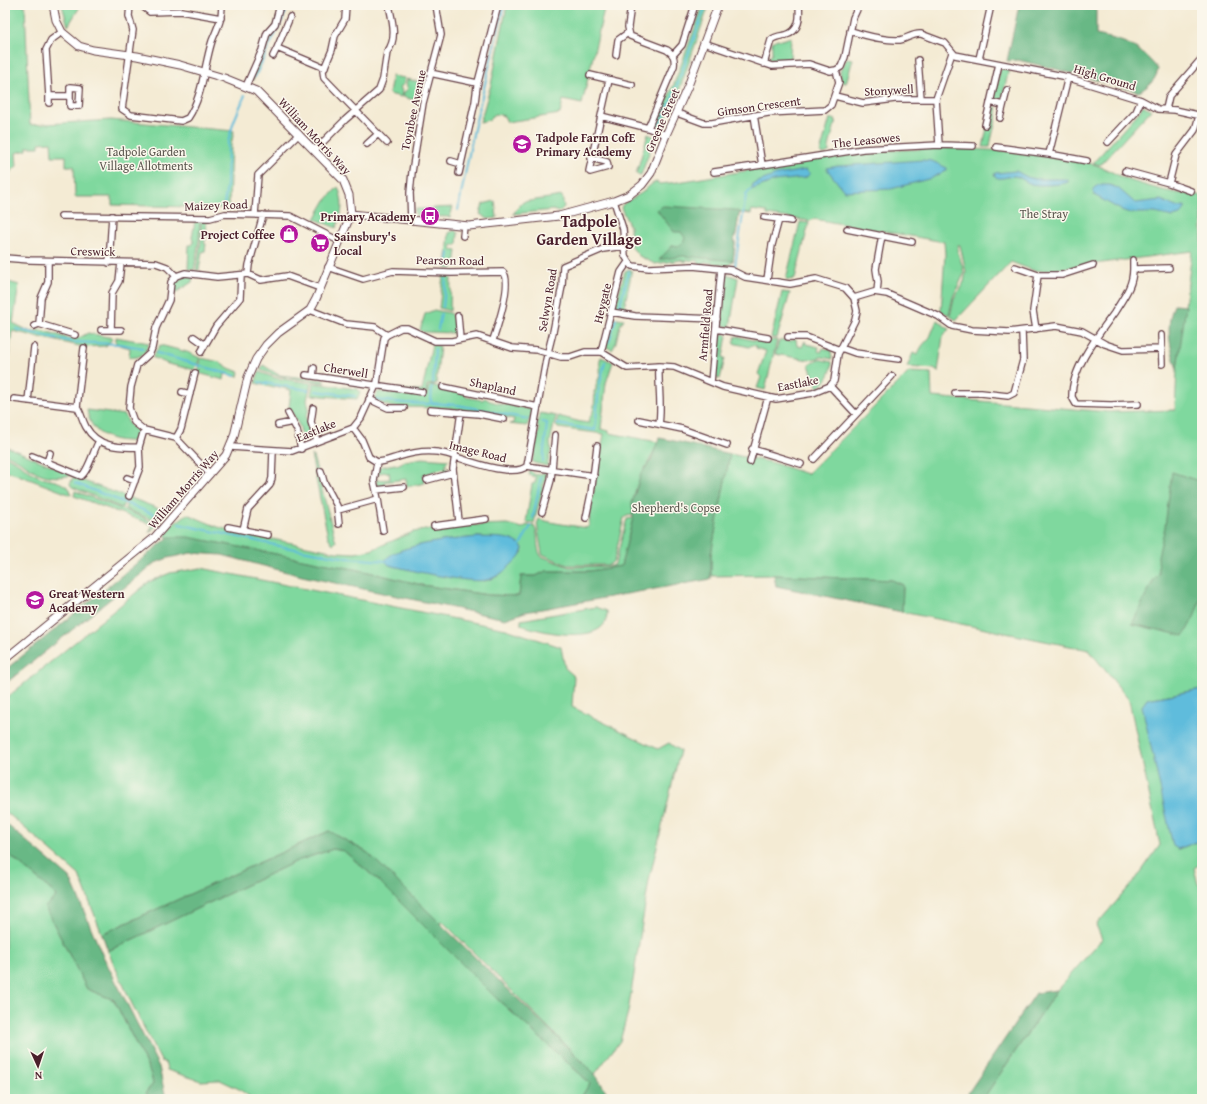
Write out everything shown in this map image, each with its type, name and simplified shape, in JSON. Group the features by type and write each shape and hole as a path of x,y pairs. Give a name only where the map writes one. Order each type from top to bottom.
{"street":[{"name":"William Morris Way","path":"5,659 154,538 226,455 231,447 246,385 256,359 278,333 310,310 350,214 350,199 345,184 315,150 260,94 246,86 168,62 86,49 72,42 62,32 56,20 53,5"},
{"path":"130,5 129,16 133,30 122,106 124,112 131,115 184,121 191,113 194,106 221,18 222,5"},
{"path":"141,5 150,12 181,11 221,18"},
{"path":"246,86 262,50 267,33 275,22 280,5"},
{"path":"346,5 345,19 335,36 332,50 323,73 325,79 387,143"},
{"path":"315,150 379,90 387,52 394,32 388,5"},
{"name":"Toynbee Avenue","path":"411,220 410,193 412,172 430,73 441,31 436,5"},
{"path":"459,173 475,102 477,83 498,5"},
{"path":"631,5 629,32 632,38 667,50 673,55"},
{"path":"648,128 674,66 673,55 682,44 695,5"},
{"name":"Greene Street","path":"350,214 464,226 559,216 614,201 634,192 651,173 666,135 677,113 718,5"},
{"path":"764,64 771,40 775,37 787,34 796,28 799,18 799,5"},
{"path":"704,43 764,64 780,67 809,64 830,71 836,70 841,67 845,57 850,31 859,5"},
{"path":"979,59 990,5"},
{"path":"273,56 290,17"},
{"name":"High Ground","path":"850,31 894,40 905,39 918,33 945,43 952,53 999,64 1068,77 1080,83 1141,100 1157,108 1200,116"},
{"path":"49,103 46,50 51,40 62,32"},
{"path":"616,55 618,40 629,32"},
{"path":"277,48 325,68"},
{"path":"939,145 936,99 952,53"},
{"path":"1166,109 1169,96 1202,58"},
{"name":"Stonywell","path":"918,60 921,99"},
{"path":"986,124 999,64"},
{"name":"Gimson Crescent","path":"677,113 704,123 725,122 754,115 803,110 824,111 830,107 839,80 836,70"},
{"path":"430,73 477,83"},
{"path":"590,75 632,85"},
{"path":"1049,154 1068,77"},
{"path":"591,158 609,80"},
{"path":"1000,118 1007,90"},
{"path":"48,96 70,96"},
{"name":"Stonywell","path":"834,96 863,103 896,99 936,99"},
{"path":"1108,142 1136,112 1141,100"},
{"path":"990,102 1003,105"},
{"path":"754,115 762,165"},
{"path":"601,116 648,128 666,135"},
{"path":"1169,183 1176,155 1195,130 1200,116"},
{"path":"255,215 258,175 299,134"},
{"path":"367,144 378,134"},
{"name":"The Leasowes","path":"714,172 863,149 939,145 973,146"},
{"path":"996,147 1087,161"},
{"path":"450,161 461,164"},
{"path":"1125,172 1169,183 1191,191"},
{"path":"614,201 622,225 624,246 628,262 632,266 642,268 681,265 731,270 744,276 793,285 811,279 820,280 843,287 854,298 877,292 891,295 899,300 938,316 954,327 1004,332 1022,332 1051,326 1082,331 1097,339 1126,350 1162,349"},
{"name":"Maizey Road","path":"63,215 210,218 226,214 290,216 339,241"},
{"path":"248,274 249,264 263,215"},
{"path":"109,263 112,216"},
{"path":"764,216 791,220"},
{"path":"766,280 772,245 779,219"},
{"path":"463,236 464,226"},
{"path":"847,229 912,242"},
{"path":"877,292 876,268 882,235"},
{"name":"Selwyn Road","path":"547,353 562,286 563,266 603,249 624,246"},
{"name":"Creswick","path":"5,258 48,261 163,264 176,276"},
{"path":"1133,260 1133,280 1075,374 1072,388 1073,400 1079,404 1138,404"},
{"path":"48,261 48,282 41,298 37,325 75,335"},
{"name":"Heygate","path":"601,352 621,272 628,262"},
{"path":"111,330 112,293 120,277 121,263"},
{"path":"1015,267 1038,275 1062,275 1093,265"},
{"name":"Pearson Road","path":"328,267 363,279 393,270 499,271 505,274 504,301 493,340"},
{"path":"1133,269 1169,268"},
{"name":"Armfield Road","path":"711,382 721,269"},
{"path":"210,474 176,438 144,430 134,422 129,410 129,400 133,377 137,365 150,353 156,328 169,300 171,282 176,276 185,273 217,277 241,276 248,274 261,280 287,276 320,288"},
{"path":"1036,329 1033,311 1038,275"},
{"path":"201,352 204,344 216,326 240,298 241,276"},
{"name":"Eastlake","path":"601,352 626,368 658,366 674,367 711,382 768,397 786,398 813,393 830,386 836,376 837,361 840,349 856,317 857,308 854,298"},
{"path":"310,310 346,324 375,327 386,335 400,328 407,328 435,341 443,342 477,336 493,340 512,348 564,357 585,352 601,352"},
{"path":"611,312 635,316 717,319"},
{"path":"458,316 460,339"},
{"path":"716,329 768,338"},
{"path":"101,330 121,330"},
{"path":"955,393 985,393 1008,396 1014,393 1023,360 1022,332"},
{"name":"Eastlake","path":"231,447 288,452 301,449 317,441 353,428 361,418 376,386 380,373 383,342 386,335"},
{"path":"1161,335 1162,364"},
{"path":"194,337 204,344"},
{"path":"788,337 806,337 855,353 899,359"},
{"path":"28,401 34,347"},
{"path":"84,348 77,407 87,429 99,441 117,447 139,446"},
{"path":"527,466 547,353"},
{"path":"658,366 658,396 661,412 659,424"},
{"name":"Cherwell","path":"314,368 309,376 376,386"},
{"path":"176,438 181,429 195,373"},
{"path":"814,459 892,376"},
{"path":"376,386 422,392"},
{"path":"830,386 856,414"},
{"name":"Shapland","path":"444,387 538,407"},
{"path":"182,392 190,394"},
{"path":"750,462 752,449 768,397"},
{"path":"14,399 77,407"},
{"path":"369,400 388,408 404,408"},
{"path":"313,408 311,422 317,441"},
{"path":"430,410 461,412 504,419"},
{"path":"459,522 453,473 454,456 461,412"},
{"path":"288,413 297,430 301,449"},
{"path":"640,420 691,432 727,445"},
{"path":"278,425 293,422"},
{"path":"353,428 362,440 368,457 376,462 374,481 383,530"},
{"path":"130,496 140,463 139,446 144,430"},
{"path":"542,512 550,485 555,435"},
{"path":"32,456 80,476 83,475 99,441"},
{"path":"586,518 594,476 597,446"},
{"path":"752,449 801,464"},
{"path":"243,530 248,509 270,485 272,478 273,451"},
{"name":"Image Road","path":"376,462 420,452 438,452 454,456 468,462 516,471 527,466 594,476"},
{"path":"47,462 50,453"},
{"path":"321,471 324,482 338,510 339,524"},
{"path":"428,480 453,473"},
{"path":"127,478 135,481"},
{"path":"376,490 404,487"},
{"path":"338,510 378,499"},
{"path":"434,526 486,519"},
{"path":"228,527 268,535"}],"green space":[{"name":"Tadpole Garden Village Allotments","path":"5,5 25,5 30,125 111,120 234,131 231,145 229,208 112,205 112,197 75,197 74,166 66,166 66,156 52,156 51,142 39,143 39,147 27,147 27,150 16,153 17,166 5,177"},
{"path":"62,5 81,5 68,26"},
{"path":"283,5 286,5 253,80 251,79"},
{"path":"507,5 605,5 582,104 563,100 560,114 507,122 504,116 496,114 489,120 480,122 491,85"},
{"path":"703,5 709,5 677,97 661,128 657,126 656,123 674,84"},
{"path":"1019,5 1096,5 1096,35 1116,39 1138,49 1158,69 1154,80 1139,92 1018,60 1007,61"},
{"path":"791,37 790,59 777,61 768,59 772,53 772,42 777,39 782,40"},
{"path":"847,58 853,59 846,83 841,82 840,71"},
{"path":"1009,69 1002,99 997,101 994,98 1000,70"},
{"path":"392,76 405,78 404,84 400,87 402,91 401,97 389,94"},
{"path":"407,79 419,82 415,100 403,97 404,92 408,89 406,84"},
{"path":"1143,105 1151,110 1100,165 1093,163 1139,112"},
{"path":"994,106 997,108 997,111 990,147 983,147 991,108"},
{"path":"830,118 836,120 829,152 824,154 820,153"},
{"path":"648,134 655,137 641,175 636,174"},
{"name":"The Stray","path":"941,148 1019,152 1077,160 1105,168 1121,177 1151,187 1170,192 1186,194 1191,193 1202,196 1202,689 1147,699 1178,849 1202,840 1202,863 1194,868 1198,884 1202,887 1202,1099 983,1099 1057,990 1102,939 1096,925 1136,879 1160,845 1129,700 1089,650 902,612 903,585 892,580 774,575 711,576 711,554 730,454 774,463 807,474 909,372 931,373 932,397 1109,412 1175,410 1177,369 1192,251 1042,271 1032,270 1011,262 956,320 950,316 954,298 964,282 966,272 960,245 958,245 958,253 964,274 953,297 949,315 941,311 945,254 944,242 814,219 810,221 767,215 767,212 752,210 751,214 739,214 736,234 733,240 735,243 733,261 726,267 720,264 705,262 703,264 699,264 698,261 687,260 686,262 681,260 655,264 639,256 631,246 630,227 621,208 626,202 656,182 660,184 678,182 817,159 821,157 825,158 856,154 860,152"},
{"path":"338,187 342,208 336,228 315,219 326,200"},
{"path":"562,196 564,207 559,212 553,210 513,214 523,202"},
{"path":"495,201 497,218 488,219 480,214 483,204"},
{"path":"663,206 735,210 741,213 739,214 736,234 734,237 735,243 733,261 683,256 659,260 673,245 678,246 683,243 685,238 681,232 674,232 657,210"},
{"path":"453,207 450,217 418,216 415,214 415,209"},
{"path":"195,221 200,221 199,240 194,270 188,269 189,245 192,245 194,242 192,237"},
{"path":"201,221 206,221 207,237 204,243 206,244 205,251 202,252 199,270 196,270 201,240"},
{"path":"800,222 809,223 795,278 791,280 786,279"},
{"path":"454,230 458,233 457,245 452,245 451,250 457,251 455,265 452,269 446,268 449,232"},
{"path":"629,269 632,270 625,304 625,312 617,310 615,306 625,271"},
{"path":"727,274 738,278 730,327 721,325"},
{"path":"185,276 193,276 192,282 172,295 175,282"},
{"path":"443,276 448,276 451,278 450,311 439,308"},
{"path":"5,281 19,285 13,323 31,332 39,330 67,338 79,338 88,333 113,338 106,346 84,347 12,331 5,394"},
{"path":"782,292 790,293 777,338 771,338"},
{"path":"1174,305 1186,306 1177,369 1172,353 1169,329 1171,313"},
{"path":"434,310 450,313 454,321 455,333 423,332 420,330 425,314"},
{"path":"612,319 624,319 621,323 616,343 612,350 605,346"},
{"path":"937,320 949,329 943,336 938,372 934,369 907,367 913,353 917,355 922,346 930,337"},
{"path":"724,333 727,336 723,357 725,358 720,379 714,377 720,336"},
{"path":"736,336 756,341 777,340 765,390 757,388 761,377 758,374 766,351 752,345 749,347 733,343"},
{"path":"116,337 149,343 145,352 140,356 129,357 130,348 116,344"},
{"path":"796,339 797,346 802,347 805,341 806,344 819,347 818,351 821,352 823,348 831,350 832,359 822,357 809,360 775,354 779,340 786,340 788,342"},
{"path":"432,344 440,346 436,384 427,385 426,393 423,395 379,390 379,388 422,391"},
{"path":"160,345 187,352 200,358 195,370 168,364 152,357"},
{"path":"601,357 613,362 606,383 601,429 609,431 609,433 658,442 637,486 634,495 633,515 624,518 614,561 609,565 567,565 542,554 537,524 539,519 587,528 589,525 590,511 604,434 558,428 556,426 558,416 590,423 588,420 593,410 594,391 596,390 596,385 600,374"},
{"path":"201,358 220,362 239,372 238,377 225,374 224,380 198,373"},
{"path":"818,359 832,362 828,376 824,383 818,388 809,365"},
{"path":"263,365 279,375 323,380 325,383 277,376 260,370"},
{"path":"259,372 276,378 311,383 307,400 309,409 306,417 311,437 302,440 300,427 289,407 291,390 275,386 274,388 255,383"},
{"path":"313,383 358,389 360,393 357,399 311,395"},
{"path":"431,385 465,394 466,397 482,400 485,398 505,405 508,403 513,406 528,409 531,408 532,413 527,426 509,424 513,423 514,419 449,408 391,407 373,400 378,392 424,396 427,394 428,387"},
{"path":"87,410 125,415 129,424 140,434 137,441 112,439 105,436 93,426 89,419"},
{"path":"540,413 556,416 550,442 551,450 547,466 534,463 532,460 539,430 537,424"},
{"name":"Shepherd's Copse","path":"659,438 730,454 711,554 711,579 525,612 505,619 302,576 222,555 191,553 168,558 155,563 5,684 5,670 169,537 188,537 364,571 422,585 488,595 519,596 521,576 536,576 546,571 589,571 621,566 633,518 632,503 641,474 651,460"},
{"path":"5,446 74,475 61,477 43,475 5,454"},
{"path":"311,455 313,456 336,542 333,544 328,537"},
{"path":"5,456 14,460 38,476 61,483 70,489 71,495 5,470"},
{"path":"422,458 449,460 446,463 446,468 450,471 446,473 444,468 423,475 425,483 407,487 406,479 384,482 384,487 377,488 376,480 390,479 389,472 378,473 378,476 376,476 378,467 395,464 397,465 405,461"},
{"path":"530,470 536,475 547,473 534,523 526,522 532,484 535,483 536,477 529,475"},
{"path":"1172,472 1202,482 1202,593 1195,615 1184,636 1132,624 1154,579 1159,574 1158,556 1165,527"},
{"path":"73,477 127,497 122,508 72,487 70,484"},
{"path":"75,491 140,516 157,525 149,533 153,525 74,496"},
{"path":"128,497 165,512 158,522 125,509"},
{"path":"187,514 218,527 233,531 336,552 355,553 371,550 413,532 447,526 507,524 522,528 527,525 534,526 536,529 538,548 541,556 569,567 612,566 615,564 627,519 633,518 621,566 589,571 546,571 536,576 521,576 519,596 488,595 422,585 364,571 202,540 166,537 172,525","holes":["478,537 505,539 523,548 522,553 498,576 485,581 429,573 389,565 410,548 442,541"]},
{"path":"201,568 506,629 561,647 565,668 574,676 572,707 658,749 669,743 680,751 649,880 628,1012 620,1041 595,1074 442,921 438,923 368,853 329,831 102,934 79,875 5,811 5,699 149,582 170,573"},
{"path":"774,575 892,580 903,585 902,612 776,586"},
{"path":"596,607 607,611 605,623 598,630 586,634 543,631 521,625 521,620"},
{"path":"5,823 70,878 102,954 159,1067 166,1099 149,1099 146,1092 153,1084 151,1074 114,1000 87,989 45,907 56,897 54,893 5,851"},
{"path":"329,831 368,853 595,1074 611,1099 580,1099 590,1083 495,997 380,882 344,851 333,849 297,861 108,951 102,934"},
{"path":"333,849 344,851 380,882 495,997 590,1083 581,1098 253,1099 239,1089 220,1080 201,1081 167,1070 165,1062 161,1061 132,1004 108,951 297,861"},
{"path":"5,851 54,893 56,897 45,907 87,989 114,1000 151,1074 153,1084 146,1092 149,1099 5,1099"},
{"path":"1057,990 983,1099 964,1099 1036,993"}],"water":[{"path":"922,160 932,161 947,168 947,170 932,178 891,189 844,191 826,168 839,166"},
{"path":"806,170 810,174 805,178 774,181 751,190 753,184 776,175"},
{"path":"1016,171 1027,177 1035,179 1064,179 1068,180 1068,182 1034,185 1015,176 1001,178 994,176 995,173"},
{"path":"1098,185 1109,185 1118,188 1135,203 1161,200 1176,207 1185,206 1185,209 1180,215 1173,217 1155,213 1130,213 1121,210 1094,195 1093,190"},
{"path":"478,537 508,539 519,544 523,548 518,558 507,569 491,579 479,581 424,573 389,565 386,562 386,559 393,554 415,546"},
{"path":"1202,689 1202,840 1178,849 1173,846 1142,706 1147,699"}],"waterway":[{"path":"255,77 289,5"},
{"path":"458,210 474,129 504,5"},
{"path":"660,124 672,99 706,5"},
{"path":"224,205 227,185 228,142 234,121 245,95"},
{"path":"735,266 746,195 751,189"},
{"path":"447,266 449,253"},
{"path":"619,308 629,271"},
{"path":"443,307 446,279"},
{"path":"438,329 441,314"},
{"path":"609,342 616,319"},
{"path":"16,329 73,342 119,344 143,348"},
{"path":"433,383 435,349"},
{"path":"157,353 235,376"},
{"path":"557,424 595,430 599,387 605,362"},
{"path":"259,382 308,390"},
{"path":"431,402 432,387"},
{"path":"316,391 355,396"},
{"path":"376,400 458,405 528,419"},
{"path":"542,422 547,423 543,461"},
{"path":"533,518 541,477"},
{"path":"75,483 158,516"},
{"path":"179,524 284,547 347,558 386,561"},
{"path":"520,545 531,526"}],"place":[{"name":"Tadpole Farm CofE Primary Academy","path":"522,144"},
{"name":"Primary Academy","path":"430,216"},
{"name":"Project Coffee","path":"289,234"},
{"name":"Sainsbury's Local","path":"320,243"},
{"name":"Great Western Academy","path":"35,600"}],"district":[{"name":"Tadpole Garden Village","path":"589,230"}]}
